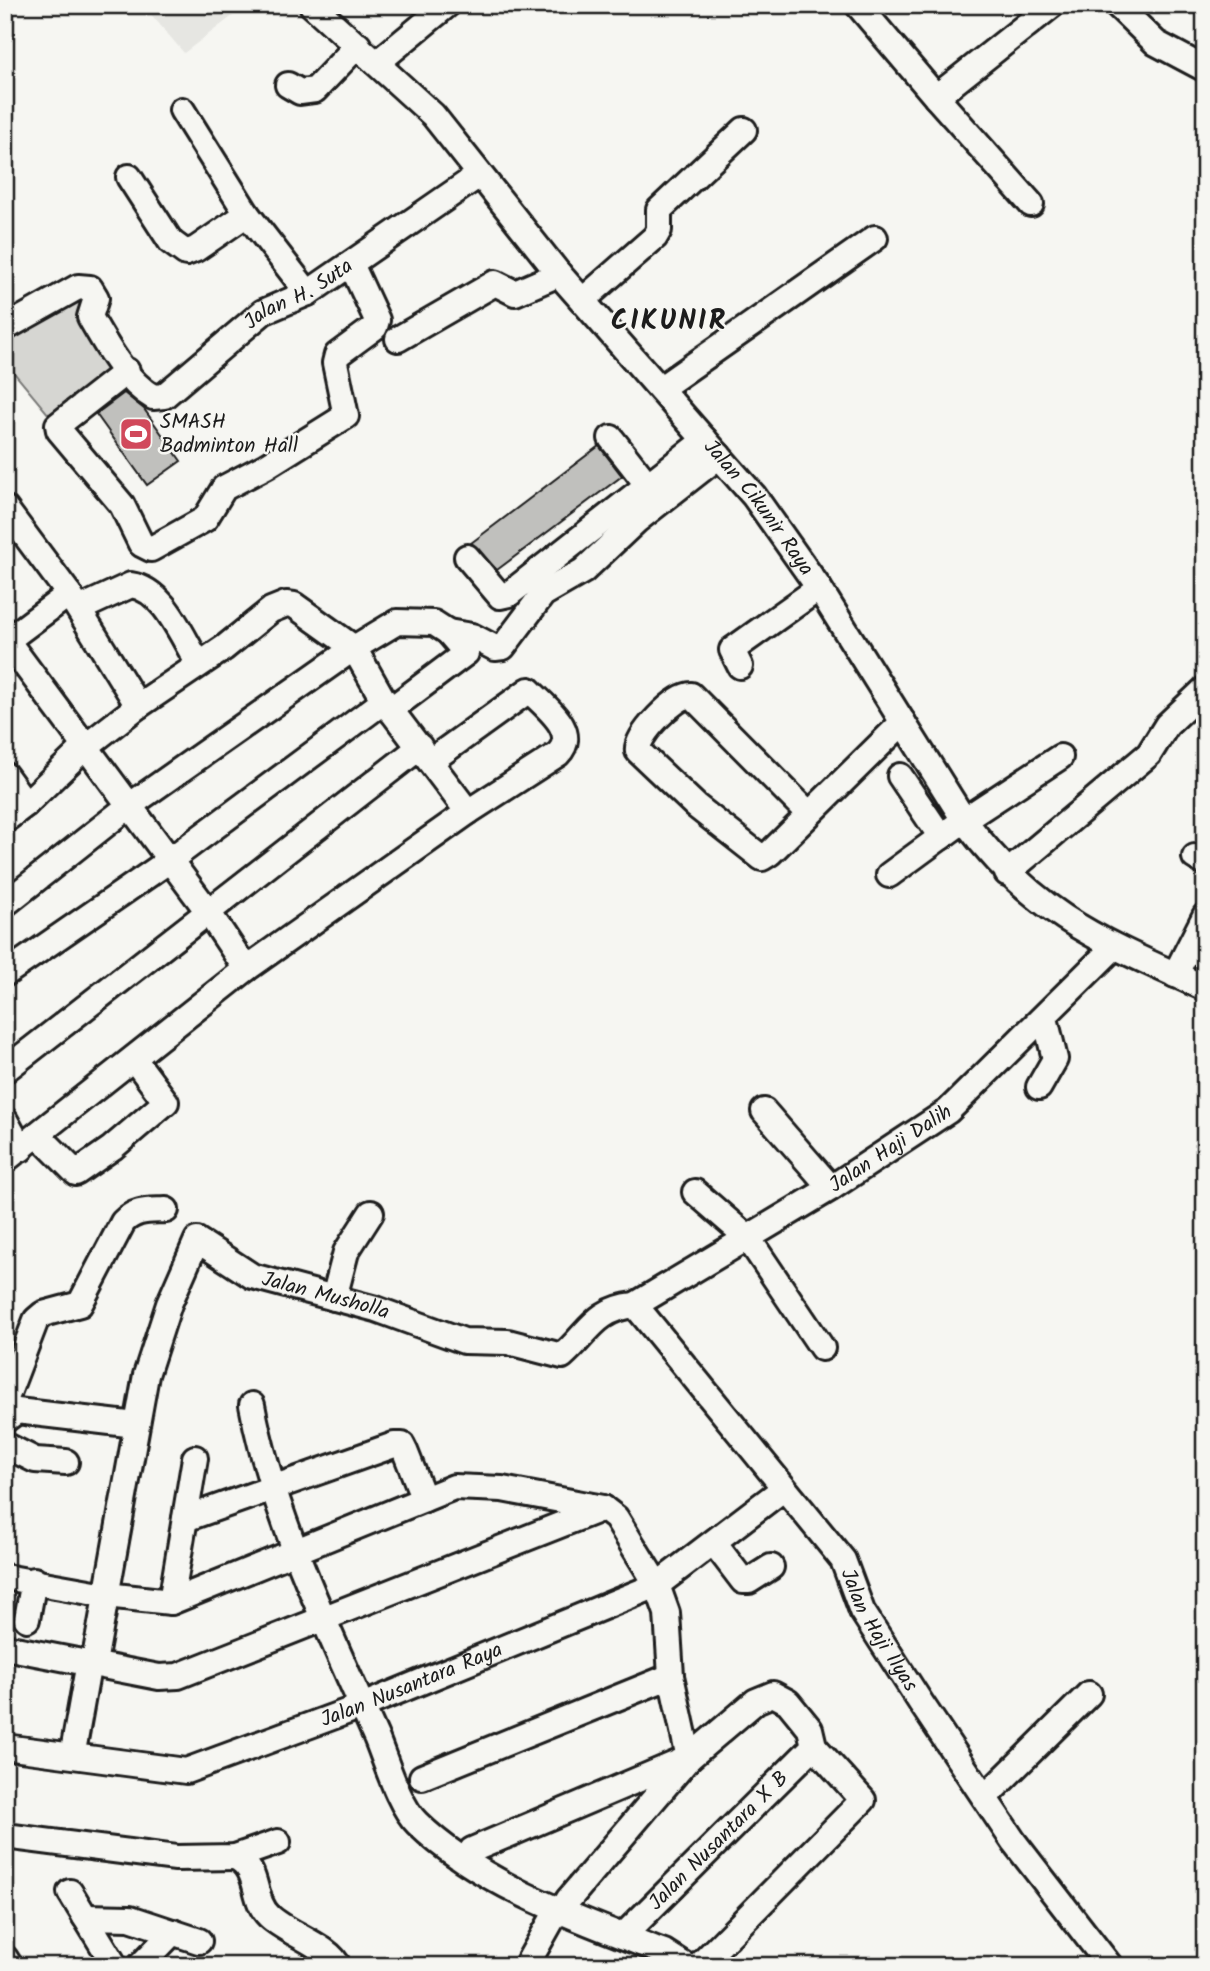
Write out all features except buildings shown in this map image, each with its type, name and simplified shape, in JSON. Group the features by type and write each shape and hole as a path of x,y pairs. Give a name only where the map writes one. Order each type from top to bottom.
{"street":[{"name":"Jalan Cikunir Raya","path":"313,5 433,115 559,274 754,496 819,588 964,820 1007,873 1034,899 1114,948 1205,988"},
{"path":"378,62 447,5"},
{"path":"858,5 1031,204"},
{"path":"936,97 1052,5"},
{"path":"1117,5 1156,43 1205,69"},
{"path":"288,85 300,92 314,90 358,45"},
{"path":"182,110 247,214 307,293"},
{"path":"583,300 655,237 659,230 659,210 744,130"},
{"name":"Jalan H. Suta","path":"5,328 78,287 90,288 96,298 90,317 127,371 148,394 164,396 263,312 307,293 479,175"},
{"path":"129,177 171,242 186,253 247,214"},
{"path":"661,388 875,238"},
{"path":"127,371 58,425 87,466 122,505 141,544 151,549 205,519 224,488 266,466 346,416 335,363 337,355 375,327 377,320 351,264"},
{"path":"398,339 495,283 515,293 559,274"},
{"path":"611,438 648,484"},
{"path":"467,557 494,592 500,596 509,594 648,484 712,448"},
{"path":"448,632 472,636 495,648 503,647 553,586 577,575 712,448"},
{"path":"5,508 74,601 138,706"},
{"path":"199,664 159,600 149,591 131,585 74,601 6,640 207,910 246,969"},
{"path":"740,666 732,650 819,588"},
{"path":"5,820 26,804 84,748 138,706 271,610 286,604 294,605 354,648 387,705 468,812"},
{"path":"5,904 129,806 354,648 403,620 434,623 448,632 466,653 387,705 5,974"},
{"path":"1007,873 1149,754 1167,725 1205,689"},
{"path":"5,1070 207,910 426,754 529,690 562,726 567,736 566,744 558,754 468,812 246,969 22,1148"},
{"path":"810,814 691,695 680,698 639,739 638,751 653,766 758,857 766,856 810,814 903,722"},
{"path":"889,875 964,820 1060,757"},
{"path":"5,775 26,804"},
{"path":"900,776 941,837"},
{"path":"1175,975 1201,932"},
{"name":"Jalan Haji Dalih","path":"635,1305 831,1188 948,1111 1114,948"},
{"path":"1039,1087 1055,1059 1045,1018"},
{"path":"5,1120 22,1148 76,1173 112,1148 166,1102 134,1059"},
{"path":"764,1111 831,1188"},
{"path":"695,1192 748,1238 822,1348"},
{"path":"5,1401 36,1321 43,1314 80,1304 123,1222 130,1215 142,1211 166,1210"},
{"path":"334,1298 346,1252 370,1213"},
{"name":"Jalan Musholla","path":"136,1425 153,1346 197,1240 253,1276 376,1310 464,1341 509,1342 562,1356 602,1315 616,1307 635,1305"},
{"name":"Jalan Haji Ilyas","path":"635,1305 701,1381 778,1482 843,1560 862,1611 1014,1842 1110,1966"},
{"path":"252,1405 275,1489 298,1551 360,1702 416,1822 491,1879 563,1904 623,1936 664,1952 686,1966"},
{"path":"5,1420 17,1411 136,1425 107,1595 74,1746"},
{"path":"5,1445 35,1461 66,1462"},
{"path":"185,1519 394,1445 402,1446 425,1499"},
{"path":"172,1602 195,1458"},
{"name":"Jalan Nusantara Raya","path":"5,1747 179,1772 236,1747 360,1702 655,1581 714,1542 778,1482"},
{"name":"Jalan Nusantara Raya","path":"655,1581 778,1482"},
{"path":"5,1577 107,1595 172,1602 454,1487 502,1489 603,1508 616,1518 655,1581 667,1612 671,1676 689,1758"},
{"path":"5,1647 171,1677 603,1508"},
{"path":"714,1542 743,1581 749,1581 771,1567"},
{"path":"27,1619 34,1580"},
{"path":"422,1777 671,1676"},
{"path":"526,1966 563,1904 689,1758 756,1700 773,1694 788,1702 810,1728 814,1746 863,1800 699,1966"},
{"path":"986,1796 1089,1695"},
{"name":"Jalan Nusantara Raya","path":"5,1735 175,1761 236,1747"},
{"name":"Jalan Nusantara X B","path":"623,1936 814,1746"},
{"path":"472,1850 689,1758"},
{"path":"5,1836 176,1858 235,1857 278,1842"},
{"path":"235,1857 251,1870 261,1907 267,1915 285,1930 333,1955 338,1966"},
{"path":"70,1892 115,1966"},
{"path":"85,1917 130,1918 199,1941"},
{"path":"140,1966 173,1932"},
{"path":"5,1958 10,1966"}],"shaded area":[{"path":"143,5 247,5 184,53"},
{"path":"82,291 119,371 53,420 5,362 5,334"}],"place":[{"name":"SMASH Badminton Hall","path":"136,434"}],"district":[{"name":"CIKUNIR","path":"669,321"}]}
